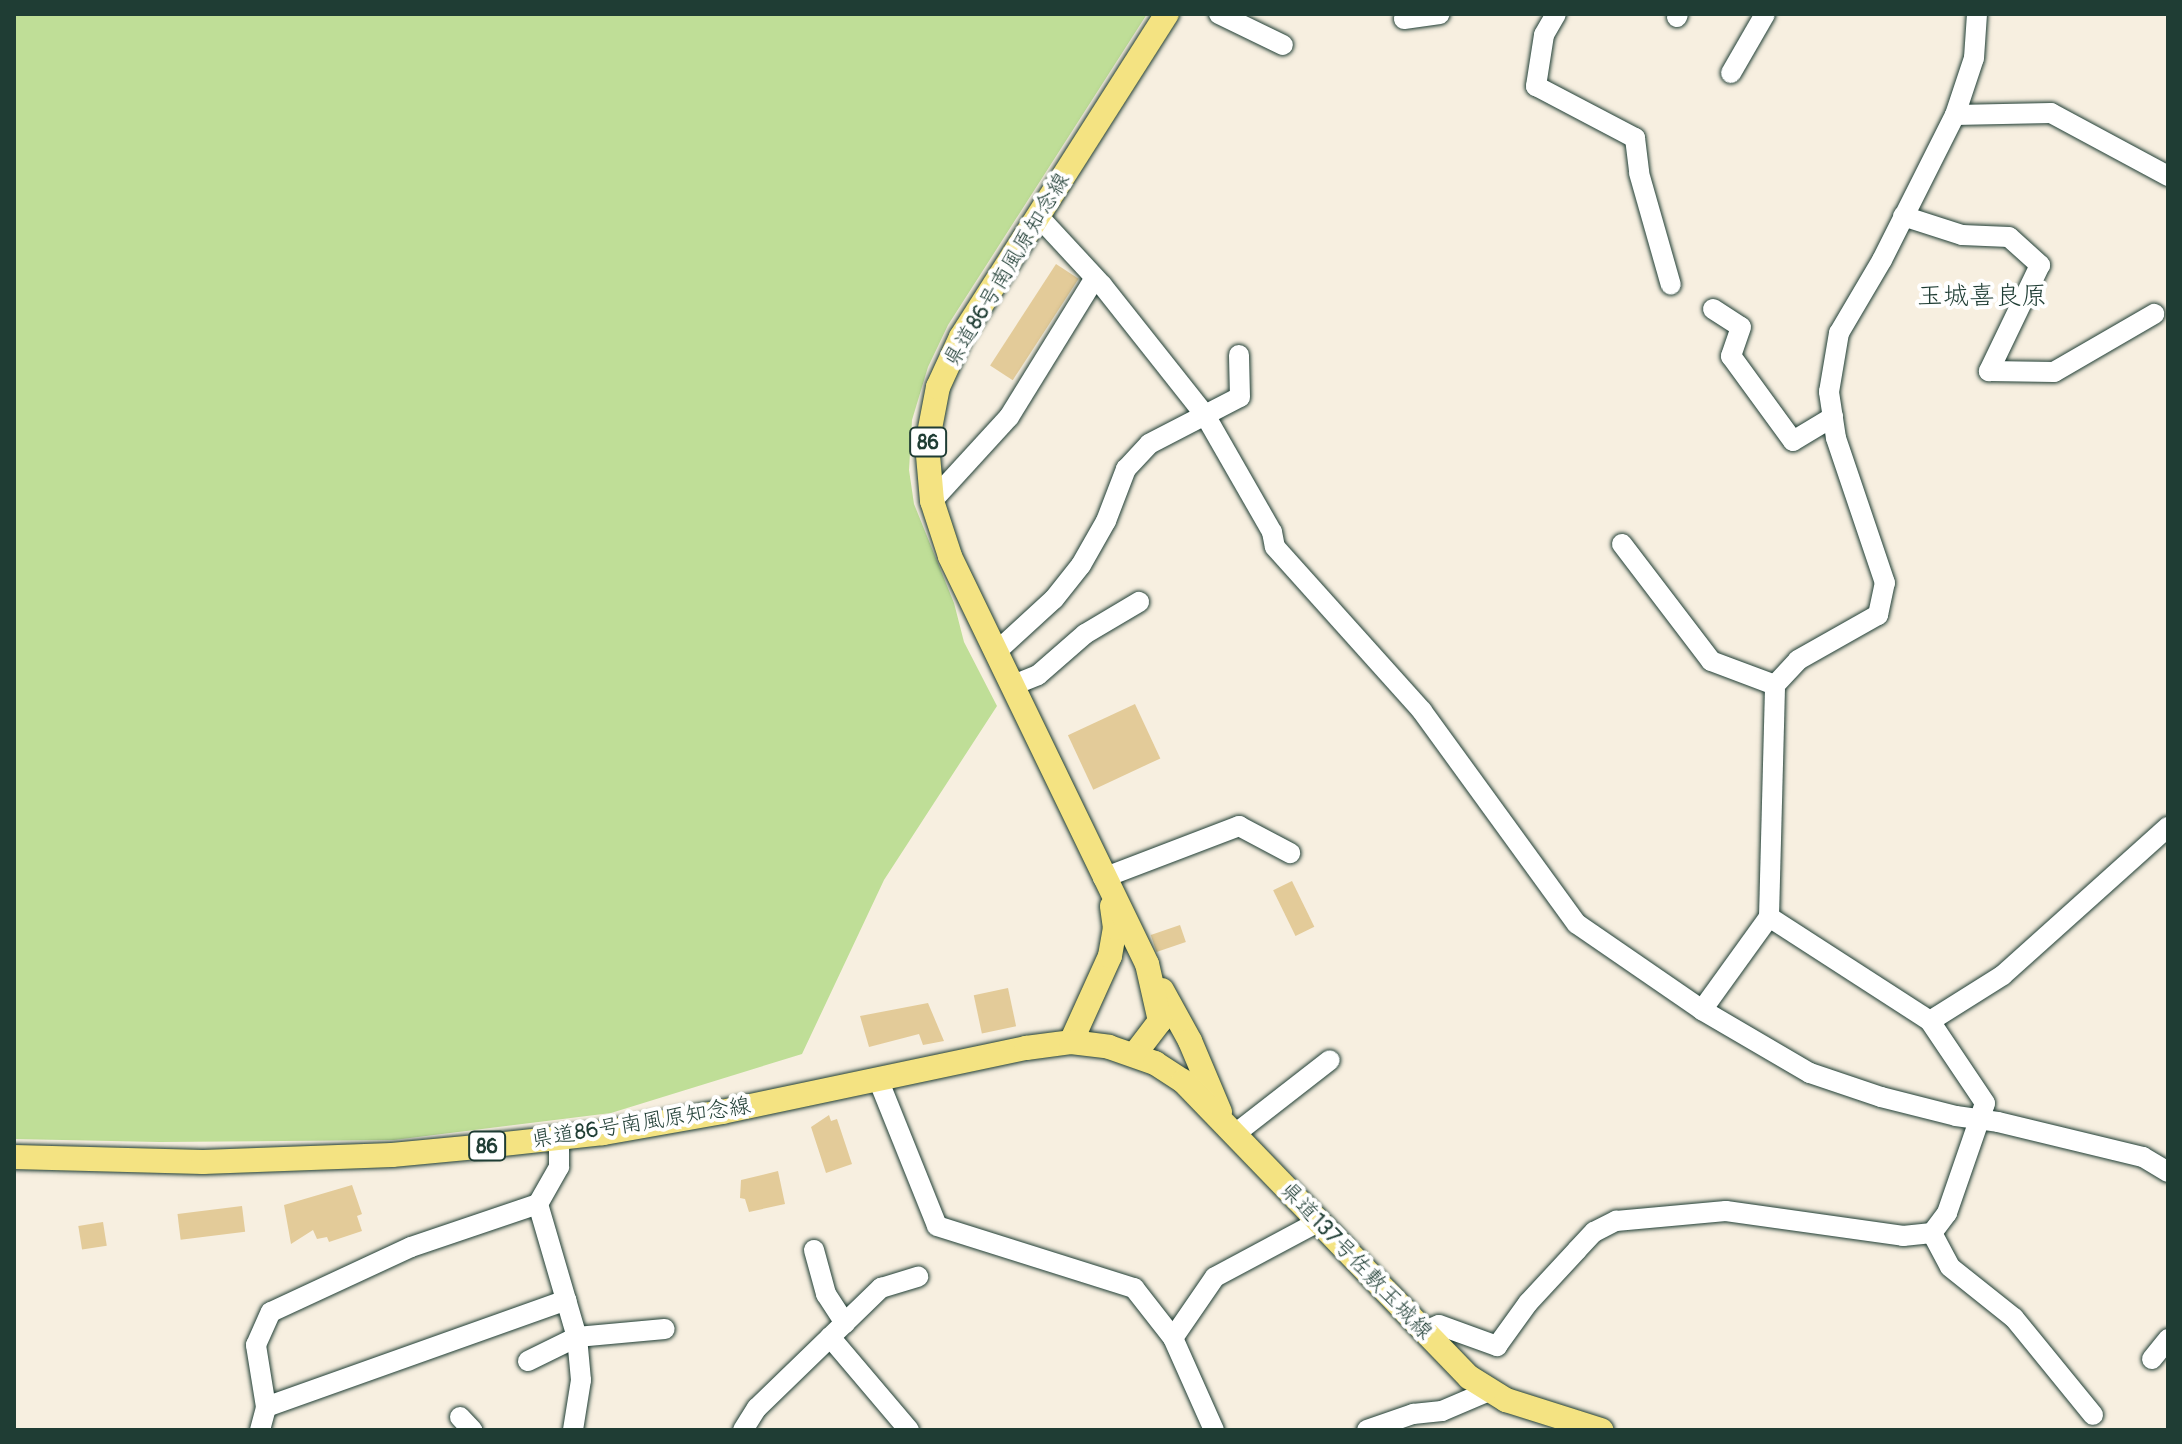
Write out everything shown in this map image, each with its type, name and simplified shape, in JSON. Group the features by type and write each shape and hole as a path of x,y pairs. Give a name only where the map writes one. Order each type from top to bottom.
{"main road":[{"name":"県道86号南風原知念線","path":"14,1157 203,1162 361,1156 559,1139 722,1112 1026,1048 1071,1042 1134,1055 1160,1021 1147,964 1107,887 950,556 932,501 927,444 933,404 944,370 961,337 1167,14"},
{"name":"県道86号南風原知念線","path":"1071,1042 1110,956 1115,928 1107,887"},
{"path":"1147,964 1190,1041 1229,1128"},
{"name":"県道137号佐敷玉城線","path":"1134,1055 1183,1081 1450,1361 1489,1391 1526,1408 1601,1430"}],"street":[{"path":"1219,14 1283,45"},
{"path":"1404,19 1440,14"},
{"path":"1550,14 1556,14 1544,35 1536,86 1635,138 1639,173 1671,285"},
{"path":"1731,73 1765,14"},
{"path":"1702,1010 1769,917 1775,685 1798,660 1878,615 1885,583 1836,438 1829,392 1839,333 1955,115 1974,58 1977,14"},
{"path":"1955,115 2051,113 2168,176"},
{"path":"1038,216 1095,278 1205,415 1272,532 1275,547 1422,711 1577,924 1702,1010 1810,1073 1881,1097 2143,1157 2168,1172"},
{"path":"1903,216 1962,235 2009,237 2040,265 1989,371 2054,372 2154,314"},
{"path":"932,501 1009,417 1095,278"},
{"path":"1713,309 1741,327 1731,356 1793,441 1833,417"},
{"path":"995,653 1054,599 1081,565 1106,521 1126,469 1149,444 1240,397 1239,355"},
{"path":"1622,544 1711,661 1775,685"},
{"path":"1011,686 1038,675 1085,634 1139,602"},
{"path":"1107,887 1239,826 1290,853"},
{"path":"1930,1021 2003,975 2168,827"},
{"path":"1423,1332 1439,1325 1497,1346 1528,1303 1594,1232 1616,1221 1726,1211 1903,1236 1932,1233 1947,1213 1985,1103 1930,1021 1769,917"},
{"path":"1229,1128 1330,1060"},
{"path":"878,1079 937,1226 1134,1288 1173,1338 1214,1430"},
{"path":"260,1430 266,1407 256,1345 271,1312 411,1247 538,1204 559,1167 559,1139"},
{"path":"538,1204 577,1337 581,1380 573,1430"},
{"path":"1173,1338 1215,1277 1318,1222"},
{"path":"1932,1233 1950,1267 2014,1318 2093,1415"},
{"path":"814,1250 826,1294 845,1323"},
{"path":"743,1430 757,1408 881,1288 918,1277"},
{"path":"266,1407 566,1300"},
{"path":"528,1361 577,1337 665,1329"},
{"path":"830,1337 909,1430"},
{"path":"2152,1359 2168,1339"},
{"path":"1367,1430 1413,1414 1444,1420 1489,1391"}],"green space":[{"path":"14,14 1147,14 948,325 928,367 912,420 909,470 914,504 954,603 964,642 997,706 884,880 802,1054 611,1113 394,1140 160,1142 14,1139"}],"building":[{"path":"1056,264 1079,279 1013,380 990,365"},
{"path":"1135,704 1160,758 1093,790 1068,735"},
{"path":"1292,881 1314,927 1295,936 1273,890"},
{"path":"1180,925 1186,942 1157,952 1151,935"},
{"path":"1008,988 1016,1026 982,1033 974,995"},
{"path":"928,1003 944,1041 923,1045 919,1034 869,1047 860,1016"},
{"path":"829,1115 831,1121 837,1119 852,1164 826,1173 811,1127"},
{"path":"778,1171 785,1204 749,1212 745,1199 740,1198 741,1180"},
{"path":"352,1185 362,1214 357,1216 362,1231 329,1242 327,1237 317,1239 313,1230 291,1244 284,1205"},
{"path":"242,1206 245,1232 181,1240 177,1214"},
{"path":"103,1222 107,1246 82,1250 78,1226"}],"district":[{"name":"玉城喜良原","path":"1982,297"}]}
